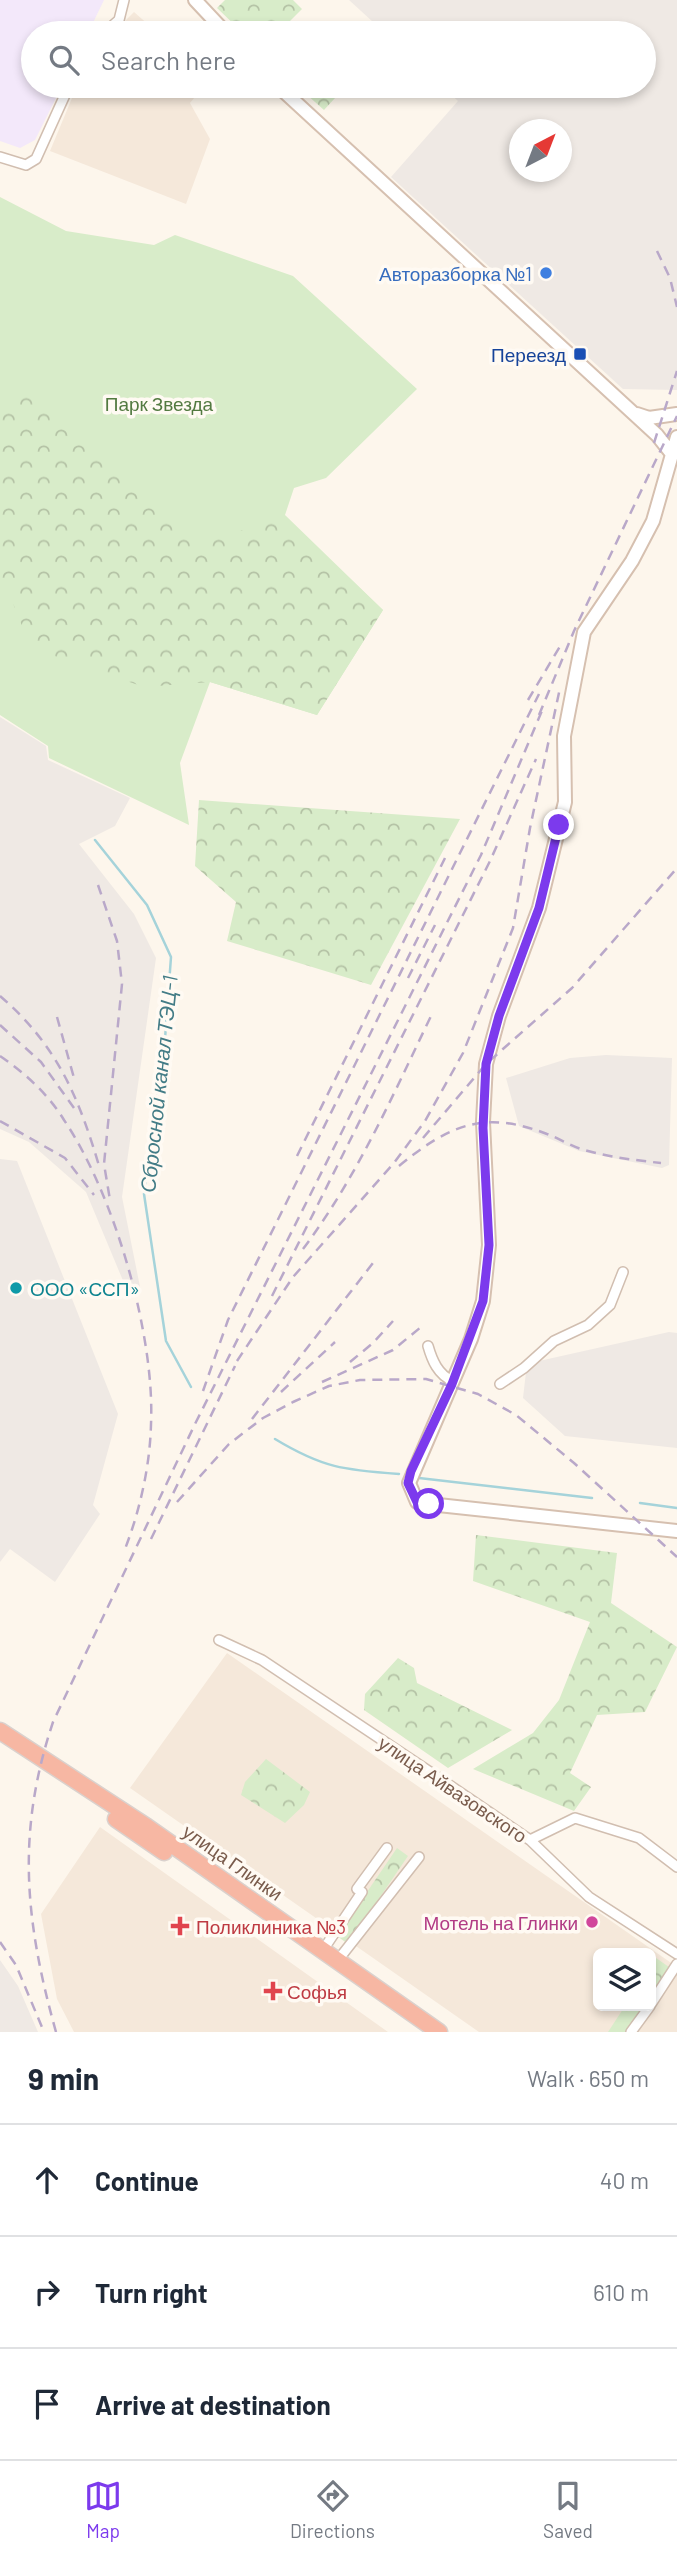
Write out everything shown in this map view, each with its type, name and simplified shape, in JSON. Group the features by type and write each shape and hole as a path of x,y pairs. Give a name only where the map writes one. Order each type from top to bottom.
{"highway":[{"name":"улица Глинки","path":"0,1731 9,1746 78,1787 215,1881 421,2032"},
{"name":"улица Глинки","path":"215,1881 338,1960 439,2032"}],"main road":[{"path":"195,0 215,21"},
{"path":"291,98 631,412 672,454"},
{"path":"631,412 649,418 677,414"},
{"path":"677,437 653,521 632,561 584,632 564,736 565,802 539,908 499,1016 486,1064 483,1128 488,1275 471,1339 408,1483 417,1502 500,1514 677,1531"}],"street":[{"path":"118,21 124,0"},
{"path":"0,157 26,165 36,159 63,98"},
{"path":"500,1384 524,1368 554,1341 589,1325 610,1305 623,1272"},
{"path":"428,1346 432,1362 453,1381"},
{"name":"улица Айвазовского","path":"219,1640 262,1660 530,1840 589,1897 677,1954"},
{"path":"530,1840 575,1818 639,1838 677,1867"},
{"path":"323,1950 362,1892 357,1889 387,1848"},
{"path":"338,1960 419,1857"},
{"path":"656,1996 677,1964"},
{"path":"631,2032 646,2011"}],"shaded area":[{"path":"0,0 104,0 94,21 21,21 21,98 56,98 35,140 20,148 0,141"},
{"path":"349,0 677,0 677,390 623,389 391,177 458,101 455,98 656,98 656,21 372,21"},
{"path":"134,12 144,21 125,21"},
{"path":"72,98 194,98 190,103 210,139 186,204 50,151"},
{"path":"0,717 46,746 48,760 130,798 115,826 79,844 134,914 156,958 122,1197 141,1292 129,1295 86,1192 29,1142 0,1129"},
{"path":"606,1055 672,1058 669,1165 662,1168 579,1151 519,1126 506,1078 570,1058"},
{"path":"0,1159 17,1161 118,1414 93,1505 100,1514 55,1582 10,1549 0,1562"},
{"path":"669,1332 677,1333 677,1448 565,1436 523,1398 526,1372 539,1361"},
{"path":"227,1653 650,1948 593,1948 593,2011 656,2011 656,1952 677,1967 677,2032 479,2032 130,1788"},
{"path":"100,1827 388,2032 74,2032 57,1999 41,1914"},
{"path":"0,1960 18,1986 38,2032 0,2032"}],"green space":[{"path":"225,0 293,0 302,9 290,21 231,21 217,8"},
{"path":"310,98 335,98 324,110"},
{"name":"Парк Звезда","path":"0,197 66,231 154,245 175,235 293,276 417,389 326,478 294,488 285,515 383,610 317,715 210,682 180,763 189,825 49,758 48,746 0,715"},
{"path":"0,393 25,394 207,542 284,516 383,610 317,715 210,682 144,687 31,648 4,581 0,580"},
{"path":"199,800 460,819 371,985 227,941 236,902 195,866"},
{"path":"476,1535 617,1553 611,1603 677,1647 645,1712 597,1715 570,1773 591,1787 574,1811 473,1769 533,1733 559,1700 590,1622 473,1581"},
{"path":"398,1658 414,1668 417,1683 512,1730 448,1768 364,1710 365,1694"},
{"path":"266,1759 310,1792 304,1805 285,1823 241,1795 245,1782"},
{"path":"397,1848 408,1856 348,1944 337,1936"},
{"path":"656,1958 669,1967 656,1987"},
{"path":"622,2011 640,2011 626,2032 608,2032"}],"waterway":[{"name":"Сбросной канал ТЭЦ-1","path":"95,840 147,905 171,957 165,1039 144,1194 166,1341 191,1387"},
{"name":"Сбросной канал ТЭЦ-1","path":"275,1439 307,1456 334,1466 399,1474"},
{"name":"Сбросной канал ТЭЦ-1","path":"419,1478 592,1498"},
{"name":"Сбросной канал ТЭЦ-1","path":"640,1503 677,1508"}],"railway":[{"path":"657,251 670,278 677,307"},
{"path":"654,443 677,371"},
{"path":"539,715 574,631 677,416"},
{"path":"528,700 562,643"},
{"path":"237,1361 293,1277 394,1163 425,1121 463,1053 513,928 530,828 560,688"},
{"path":"203,1391 228,1320 539,694"},
{"path":"56,2032 37,1952 29,1877 34,1802 41,1763 53,1722 195,1424 481,855 544,706"},
{"path":"272,1296 490,861 536,759"},
{"path":"297,1156 445,858"},
{"path":"423,1138 486,1064 572,988 677,868"},
{"path":"98,885 117,941 122,984 104,1164 110,1200"},
{"path":"408,978 435,925"},
{"path":"0,996 20,1015 52,1054 84,1119 100,1169"},
{"path":"303,1249 357,1165 431,1016"},
{"path":"57,1017 74,1078"},
{"path":"0,1025 41,1062 74,1108"},
{"path":"0,1056 27,1077 58,1110 99,1186 128,1266 146,1349 151,1424 143,1488 125,1549"},
{"path":"0,1121 65,1158 94,1195"},
{"path":"399,1166 450,1132 485,1123 524,1127 591,1152 661,1163"},
{"path":"252,1419 373,1263"},
{"path":"350,1362 373,1343 393,1321"},
{"path":"322,1382 393,1350 421,1327"},
{"path":"281,1392 335,1342"},
{"path":"151,1539 235,1366"},
{"path":"177,1502 229,1444 263,1418 293,1402 329,1386 360,1380 426,1379 478,1394 516,1415 574,1463 677,1557"},
{"path":"0,1942 16,1965 44,2032"}],"place":[{"name":"Авторазборка №1","path":"546,273"},
{"name":"Переезд","path":"580,354"},
{"name":"ООО «ССП»","path":"16,1288"},
{"name":"Мотель на Глинки","path":"592,1922"},
{"name":"Поликлиника №3","path":"180,1926"},
{"name":"Софья","path":"273,1991"}],"route":[{"path":"429,1504 417,1502 410,1492 408,1483 411,1471 471,1339 488,1275 483,1128 486,1064 499,1016 539,908 559,825"}]}
